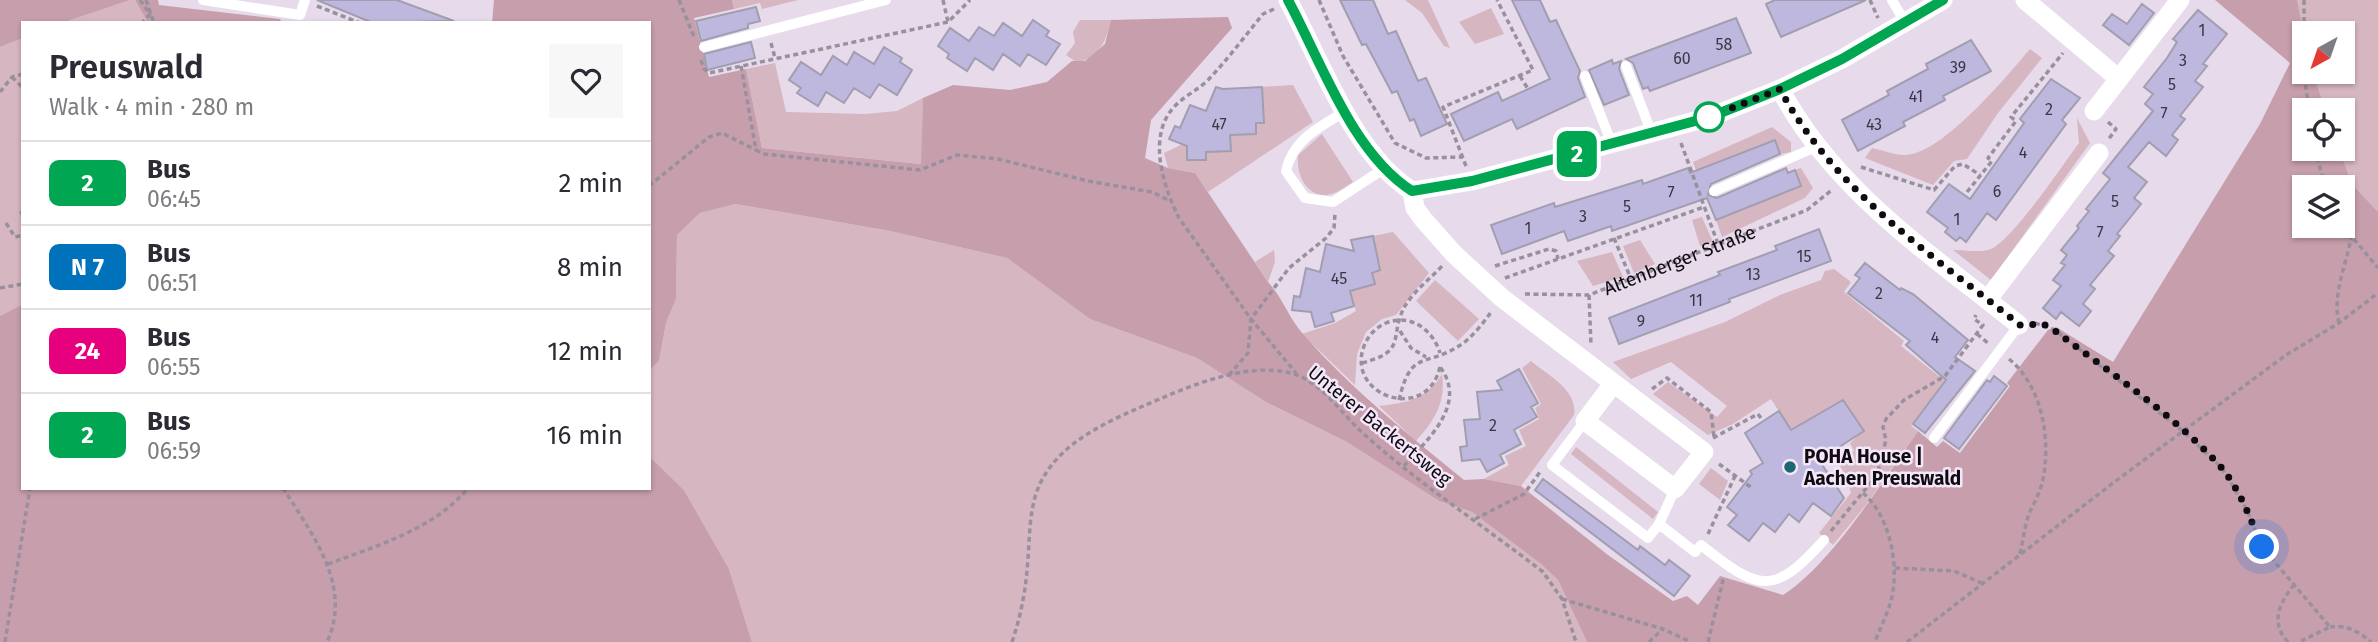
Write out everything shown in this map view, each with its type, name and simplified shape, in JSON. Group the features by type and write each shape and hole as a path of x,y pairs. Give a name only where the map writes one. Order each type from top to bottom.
{"street":[{"path":"1288,0 1363,142 1385,168 1412,191 1415,208 1454,254 1502,298 1704,452 1675,489 1585,421 1613,384"},
{"path":"1412,191 1472,181 1675,128 1780,89 1906,24 1943,0"},
{"path":"2025,0 2119,79"},
{"path":"2094,111 2180,0"},
{"path":"1780,89 1816,147 1844,180 1894,226 2020,325"},
{"path":"1988,299 2099,153"}],"lane":[{"path":"203,0 300,15 307,21"},
{"path":"704,47 886,0"},
{"path":"1892,0 1906,24"},
{"path":"300,15 305,1"},
{"path":"1626,66 1652,135"},
{"path":"1585,76 1612,145"},
{"path":"1346,111 1303,138 1293,150 1286,171 1305,198 1333,202 1385,168"},
{"path":"1714,191 1816,147"},
{"path":"1934,438 2020,325"},
{"path":"1585,421 1552,465 1648,538 1659,524 1675,489"},
{"path":"1659,524 1695,552 1701,545 1742,575 1772,581 1788,576 1824,540"}],"path":[{"path":"140,0 150,14"},
{"path":"146,0 153,21"},
{"path":"943,0 948,22"},
{"path":"709,73 948,22 970,0"},
{"path":"1319,0 1343,57 1395,143 1426,158 1463,157"},
{"path":"1472,181 1443,107 1499,81 1501,85 1533,70 1497,0"},
{"path":"2304,0 2304,75 2307,98"},
{"path":"305,1 355,21"},
{"path":"1263,13 1206,83 1176,105 1166,117 1160,135 1160,153 1170,201 1196,244 1251,319 1297,375"},
{"path":"144,21 150,14"},
{"path":"1967,192 1992,161 1988,158 2015,121 2011,117 2072,42"},
{"path":"741,66 756,150"},
{"path":"0,92 12,77 21,75"},
{"path":"1520,76 1528,89"},
{"path":"12,77 21,86"},
{"path":"1675,128 1718,245"},
{"path":"651,184 709,137 722,133 764,154 919,170 957,155 998,159 1088,181 1152,191 1170,201"},
{"name":"Altenberger Straße","path":"1502,298 1530,293 1589,295 1807,210 1863,165 1934,190 1955,166 1963,164 1980,175"},
{"path":"1487,284 1704,207"},
{"path":"6,223 15,237 21,236"},
{"path":"1227,377 1248,354 1251,319 1289,268 1326,238 1334,228"},
{"path":"1614,238 1631,279"},
{"path":"2351,238 2378,268"},
{"path":"2339,323 2336,311 2340,277 2351,238"},
{"path":"1512,260 1549,249 1556,251 1558,259"},
{"path":"1362,363 1384,355 1397,339 1405,306 1454,254"},
{"path":"0,288 21,284"},
{"path":"1907,642 2020,557 2113,482 2185,432 2286,355 2339,323 2378,293"},
{"path":"1589,295 1592,324 1590,367"},
{"path":"1399,400 1409,370 1428,358 1462,344 1502,298"},
{"path":"1824,540 1877,475 1886,440 1883,427 1886,419 1904,400 1945,376 1983,326 1974,319 1988,299"},
{"path":"1404,466 1440,424 1446,412 1449,397 1445,374 1440,367 1432,386 1423,393 1399,400 1374,390 1366,379 1362,363 1367,339 1376,329 1401,320 1422,326 1437,343 1440,354"},
{"path":"2020,325 2043,324 2054,330 2185,432 2222,468 2247,510 2262,547 2330,626"},
{"path":"1399,330 1411,348 1428,358"},
{"path":"2020,557 2028,518 2043,481 2046,457 2045,434 2038,406 2023,371"},
{"name":"Unterer Backertsweg","path":"1012,642 1023,607 1038,488 1050,465 1091,431 1126,413 1170,394 1227,377 1263,372 1297,375 1328,397 1366,437 1543,572 1562,599 1576,642"},
{"path":"1636,402 1667,378 1711,412 1714,437 1758,414 1763,421"},
{"path":"1475,519 1524,494 1539,473"},
{"path":"1701,545 1718,518 1735,476 1752,488"},
{"path":"5,642 30,490"},
{"path":"284,490 328,564 336,597 332,632 327,642"},
{"path":"328,564 406,532 454,506 466,490"},
{"path":"1863,493 1877,505 1895,568 1891,600 1875,642"},
{"path":"1895,568 1954,571 1984,583"},
{"path":"1708,642 1723,579"},
{"path":"2288,642 2280,634 2278,616 2280,603 2293,586"},
{"path":"1562,599 1663,629 1691,642"},
{"path":"2299,642 2330,626 2339,625 2353,629 2371,642"},
{"path":"1649,642 1663,629"}],"shaded area":[{"path":"0,0 130,0 68,21 21,21 21,39 0,47"},
{"path":"135,0 147,21 68,21"},
{"path":"135,0 158,0 159,5 281,21 147,21"},
{"path":"494,0 732,0 734,9 694,18 709,77 746,69 762,148 921,164 923,98 953,85 1010,90 1047,82 1072,61 1085,61 1105,44 1111,20 1228,17 1232,28 1151,120 1145,158 1168,168 1195,173 1294,322 1322,355 1361,393 1464,480 1484,479 1521,486 1608,555 1673,601 1687,596 1698,605 1720,576 1783,595 1801,582 1838,543 1918,431 1937,447 1943,441 1960,453 2010,386 2007,383 2048,330 2056,327 2113,362 2260,124 2290,63 2215,0 2297,0 2301,21 2292,21 2292,84 2316,84 2322,98 2292,98 2292,161 2343,161 2349,175 2292,175 2292,238 2355,238 2355,187 2378,212 2378,642 1587,642 1558,580 1472,512 1439,501 1347,442 1266,402 1197,358 1090,319 1007,258 890,231 736,204 700,213 677,235 676,299 666,323 659,361 651,369 651,21 492,21"},
{"path":"732,0 798,0 762,9 760,3 734,9"},
{"path":"1405,0 1428,0 1450,48 1444,46 1422,13"},
{"path":"2297,0 2378,0 2378,212 2355,187 2355,175 2349,175 2343,161 2355,161 2355,98 2322,98 2316,84 2356,84 2356,21 2301,21"},
{"path":"1491,8 1504,34 1475,44 1459,22"},
{"path":"1080,20 1111,20 1101,47 1092,56 1078,63 1066,55 1075,43 1073,32"},
{"path":"21,39 21,305 0,316 0,47"},
{"path":"2030,49 2042,58 1998,113 1967,159 1954,161 1933,185 1865,158 1872,148 1904,155 1919,152 1936,143 1972,112"},
{"path":"775,63 786,112 865,114 897,111 923,98 922,164 762,148 746,69"},
{"path":"1293,85 1313,122 1208,192 1195,173 1168,168 1164,153 1187,142 1187,160 1206,160 1206,152 1230,135 1264,122 1262,87"},
{"path":"2077,118 2090,143 1991,280 1953,250 1991,249 2012,231 2079,143"},
{"path":"1772,127 1791,142 1791,152 1780,154 1774,140 1696,170 1693,162"},
{"path":"1322,134 1353,182 1327,195 1319,195 1308,188 1300,176 1298,162 1298,155"},
{"path":"1801,168 1813,188 1805,198 1722,237 1716,220 1801,186 1795,170"},
{"path":"736,204 890,231 1007,258 1090,319 1197,358 1266,402 1347,442 1439,501 1472,512 1558,580 1587,642 752,642 729,569 684,490 651,458 651,369 659,361 666,323 676,299 677,235 700,213"},
{"path":"1702,217 1713,242 1700,246 1692,220"},
{"path":"1393,232 1429,273 1396,315 1382,319 1366,332 1357,354 1355,385 1302,334 1335,323 1356,311 1350,291 1375,284 1372,273 1380,270 1373,236"},
{"path":"1640,240 1655,264 1634,273 1623,246"},
{"path":"1274,250 1275,262 1268,282 1255,262"},
{"path":"1612,252 1623,277 1593,286 1577,261"},
{"path":"1834,269 1851,282 1844,292 1904,341 1901,346 1945,381 1911,426 1918,431 1866,505 1833,545 1819,533 1851,493 1846,475 1837,462 1854,451 1850,443 1863,431 1843,400 1791,430 1771,399 1733,424 1708,435 1653,394 1668,382 1717,417 1727,406 1671,362 1631,379 1613,362 1725,322 1780,295 1821,280 1825,271"},
{"path":"1435,280 1479,319 1458,341 1416,301"},
{"path":"21,305 21,490 651,490 651,458 684,490 729,569 752,642 0,642 0,316"},
{"path":"1531,361 1567,391 1572,398 1574,415 1521,486 1484,479 1509,465 1505,456 1526,446 1519,430 1539,419 1535,408 1541,404 1522,368"},
{"path":"1442,374 1438,410 1416,441 1379,406 1399,403 1423,394"},
{"path":"1576,447 1658,512 1653,519 1571,454"},
{"path":"1711,468 1728,481 1720,500 1699,484"}],"building":[{"path":"317,0 397,0 454,21 368,21"},
{"path":"1340,0 1373,0 1388,34 1396,31 1418,81 1426,78 1447,124 1421,136 1414,119 1410,121 1397,91 1392,93 1366,44 1362,45"},
{"path":"1512,0 1540,0 1550,22 1556,20 1580,71 1578,78 1585,97 1517,129 1512,119 1464,141 1451,114 1498,92 1502,101 1550,79"},
{"path":"1775,0 1866,0 1781,37 1766,4"},
{"path":"2142,4 2154,13 2129,45 2103,25 2112,14 2127,24"},
{"path":"756,7 760,21 748,24 748,28 701,41 696,21"},
{"path":"2198,10 2227,34 2203,64 2207,66 2195,81 2203,87 2180,116 2185,119 2172,135 2178,140 2166,156 2149,142 2128,167 2147,182 2134,198 2141,204 2117,234 2120,236 2108,251 2114,256 2090,285 2095,289 2083,304 2091,311 2079,326 2061,312 2056,319 2043,308 2061,286 2053,280 2065,265 2061,263 2067,255 2061,250 2079,228 2077,226 2089,211 2086,209 2110,179 2103,173 2153,111 2145,104 2153,94 2144,87 2177,42 2173,39"},
{"path":"1736,18 1751,53 1650,91 1648,87 1643,89 1633,63 1626,59"},
{"path":"1033,20 1049,31 1046,36 1060,44 1046,65 1028,54 1020,66 1003,54 993,70 975,58 967,71 947,58 949,54 938,46 950,28 969,41 979,27 994,36 1003,23 1022,36"},
{"path":"1971,40 1991,71 1943,96 1945,100 1903,122 1905,126 1858,151 1842,120 1889,95 1887,91 1928,69 1926,64"},
{"path":"751,42 755,58 707,70 704,54"},
{"path":"884,47 902,58 900,62 912,70 897,95 879,84 870,98 854,88 844,103 826,92 818,106 797,93 801,88 789,80 801,62 821,75 833,56 847,65 854,52 874,64"},
{"path":"1612,60 1613,64 1621,61 1619,69 1629,95 1604,105 1589,70"},
{"path":"2051,79 2080,98 2062,120 2066,124 1996,220 1987,213 1966,242 1960,237 1956,241 1945,232 1948,228 1927,212 1949,184 1970,199 2024,123 2020,119"},
{"path":"1216,87 1262,87 1264,123 1256,123 1256,134 1230,135 1231,151 1206,152 1206,160 1187,160 1187,146 1169,139 1175,126 1180,128 1190,105 1206,111"},
{"path":"1775,140 1780,154 1711,184 1708,195 1717,198 1786,168 1788,173 1795,170 1801,186 1716,220 1707,198 1612,231 1611,226 1568,241 1564,231 1502,254 1491,225 1554,203 1555,207 1642,180 1643,184 1688,168 1690,173"},
{"path":"1819,229 1831,261 1619,344 1609,318 1720,275 1718,272 1777,250 1775,246"},
{"path":"1373,236 1380,270 1372,273 1375,284 1350,291 1354,306 1331,313 1334,321 1315,327 1311,312 1292,310 1294,296 1300,297 1306,268 1320,272 1326,244 1354,251 1351,240"},
{"path":"1865,263 1900,290 1901,288 1913,294 1968,340 1955,357 1975,371 1925,433 1913,424 1946,380 1906,345 1910,341 1848,293 1860,278 1855,275"},
{"path":"1519,369 1538,403 1531,407 1537,417 1514,430 1521,444 1500,455 1504,463 1487,472 1480,459 1462,461 1460,447 1467,446 1464,420 1480,419 1477,392 1502,390 1497,381"},
{"path":"1994,376 2007,386 1959,449 1944,438 1987,380 1990,382"},
{"name":"POHA House | Aachen Preuswald","path":"1843,400 1864,431 1819,460 1844,498 1831,516 1813,503 1799,522 1789,514 1775,532 1763,523 1749,541 1728,525 1737,515 1727,507 1752,474 1750,471 1763,463 1745,433 1779,411 1791,430"},
{"path":"1543,479 1638,550 1640,546 1665,565 1669,560 1690,576 1674,596 1535,490"}],"bus line":[{"name":"2","path":"1288,0 1363,142 1397,182 1412,191 1472,181 1652,135 1710,117 1780,89 1842,59 1886,36 1943,0"}],"place":[{"name":"POHA House | Aachen Preuswald","path":"1790,467"}],"route":[{"path":"1709,117 1780,89 1816,147 1844,180 1894,226 2020,325 2043,324 2054,330 2185,432 2222,468 2247,510 2262,547"}]}
